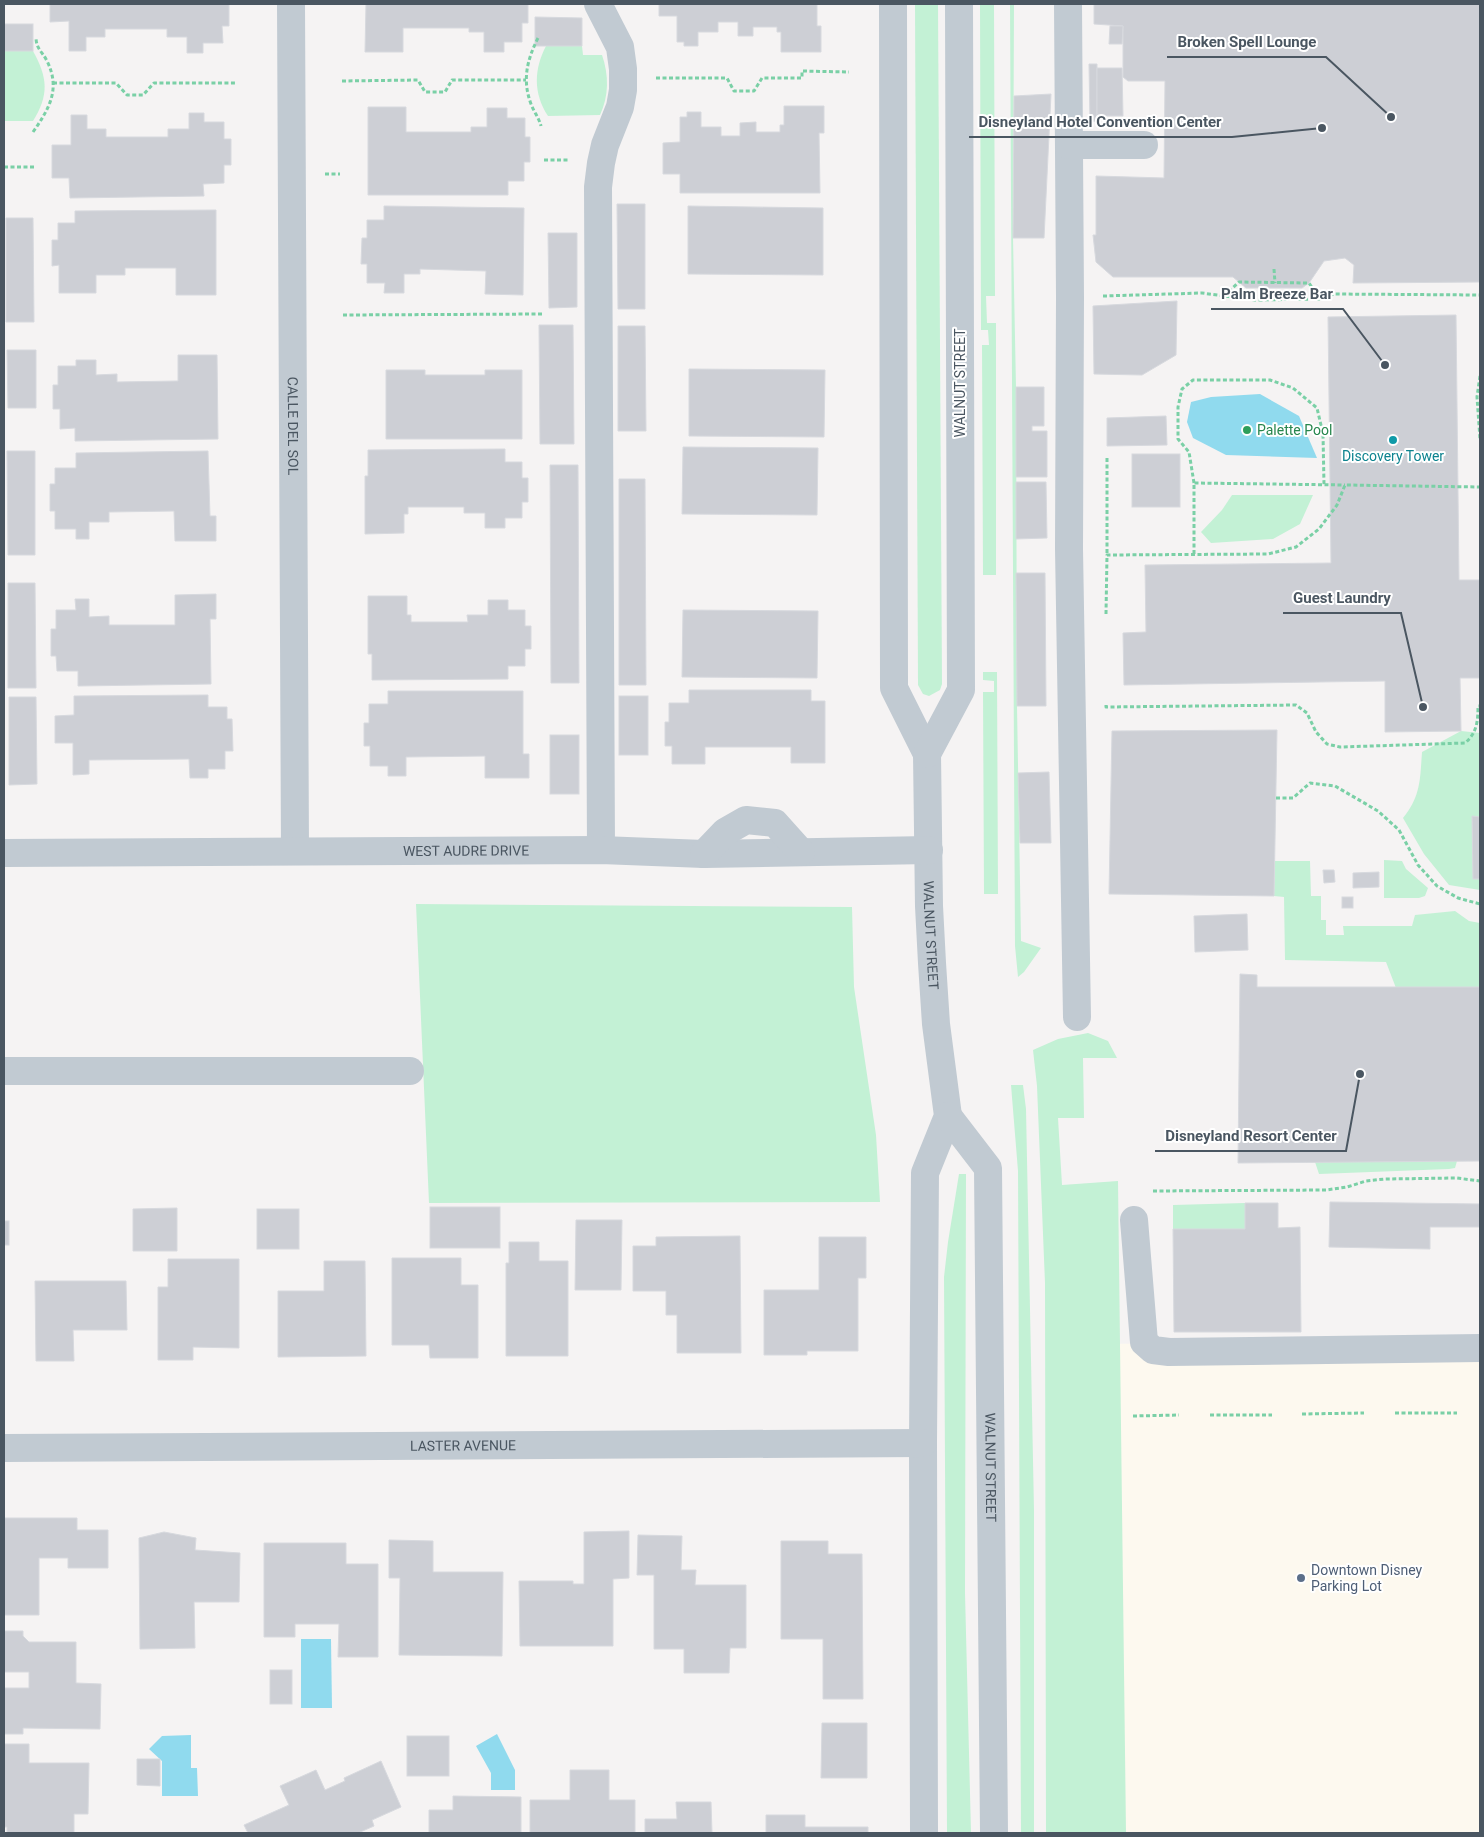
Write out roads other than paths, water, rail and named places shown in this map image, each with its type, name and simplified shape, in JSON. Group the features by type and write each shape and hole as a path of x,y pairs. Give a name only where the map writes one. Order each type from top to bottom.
{"street":[{"name":"CALLE DEL SOL","path":"291,4 295,850"},
{"path":"598,4 620,47 623,69 623,90 620,107 601,163 598,187 601,850"},
{"name":"WALNUT STREET","path":"893,4 894,688 928,754 929,906 932,964 936,1024 948,1116 925,1173 923,1443 924,1833"},
{"name":"WALNUT STREET","path":"928,754 961,690 959,4"},
{"path":"1068,4 1069,550 1077,1018"},
{"path":"1069,145 1144,146"},
{"name":"WEST AUDRE DRIVE","path":"4,853 295,850 601,850 704,854 929,850"},
{"path":"4,1072 410,1071"},
{"name":"WALNUT STREET","path":"948,1116 988,1168 994,1833"},
{"path":"1134,1220 1144,1342 1153,1350 1169,1352 1480,1348"},
{"name":"LASTER AVENUE","path":"4,1448 923,1443"}],"water":[{"name":"Palette Pool","path":"1260,394 1299,416 1317,458 1226,455 1193,438 1187,422 1191,402 1211,397"},
{"path":"301,1639 331,1639 332,1708 301,1708"},
{"path":"497,1734 515,1770 515,1790 491,1790 491,1773 476,1746"},
{"path":"191,1735 191,1768 197,1768 198,1796 162,1796 162,1761 149,1749 162,1736"}],"place":[{"name":"Broken Spell Lounge","path":"1391,117"},
{"name":"Disneyland Hotel Convention Center","path":"1322,128"},
{"name":"Palm Breeze Bar","path":"1385,365"},
{"name":"Palette Pool","path":"1247,430"},
{"name":"Discovery Tower","path":"1393,440"},
{"name":"Guest Laundry","path":"1423,707"},
{"name":"Disneyland Resort Center","path":"1360,1074"},
{"name":"Downtown Disney Parking Lot","path":"1301,1578"}]}
